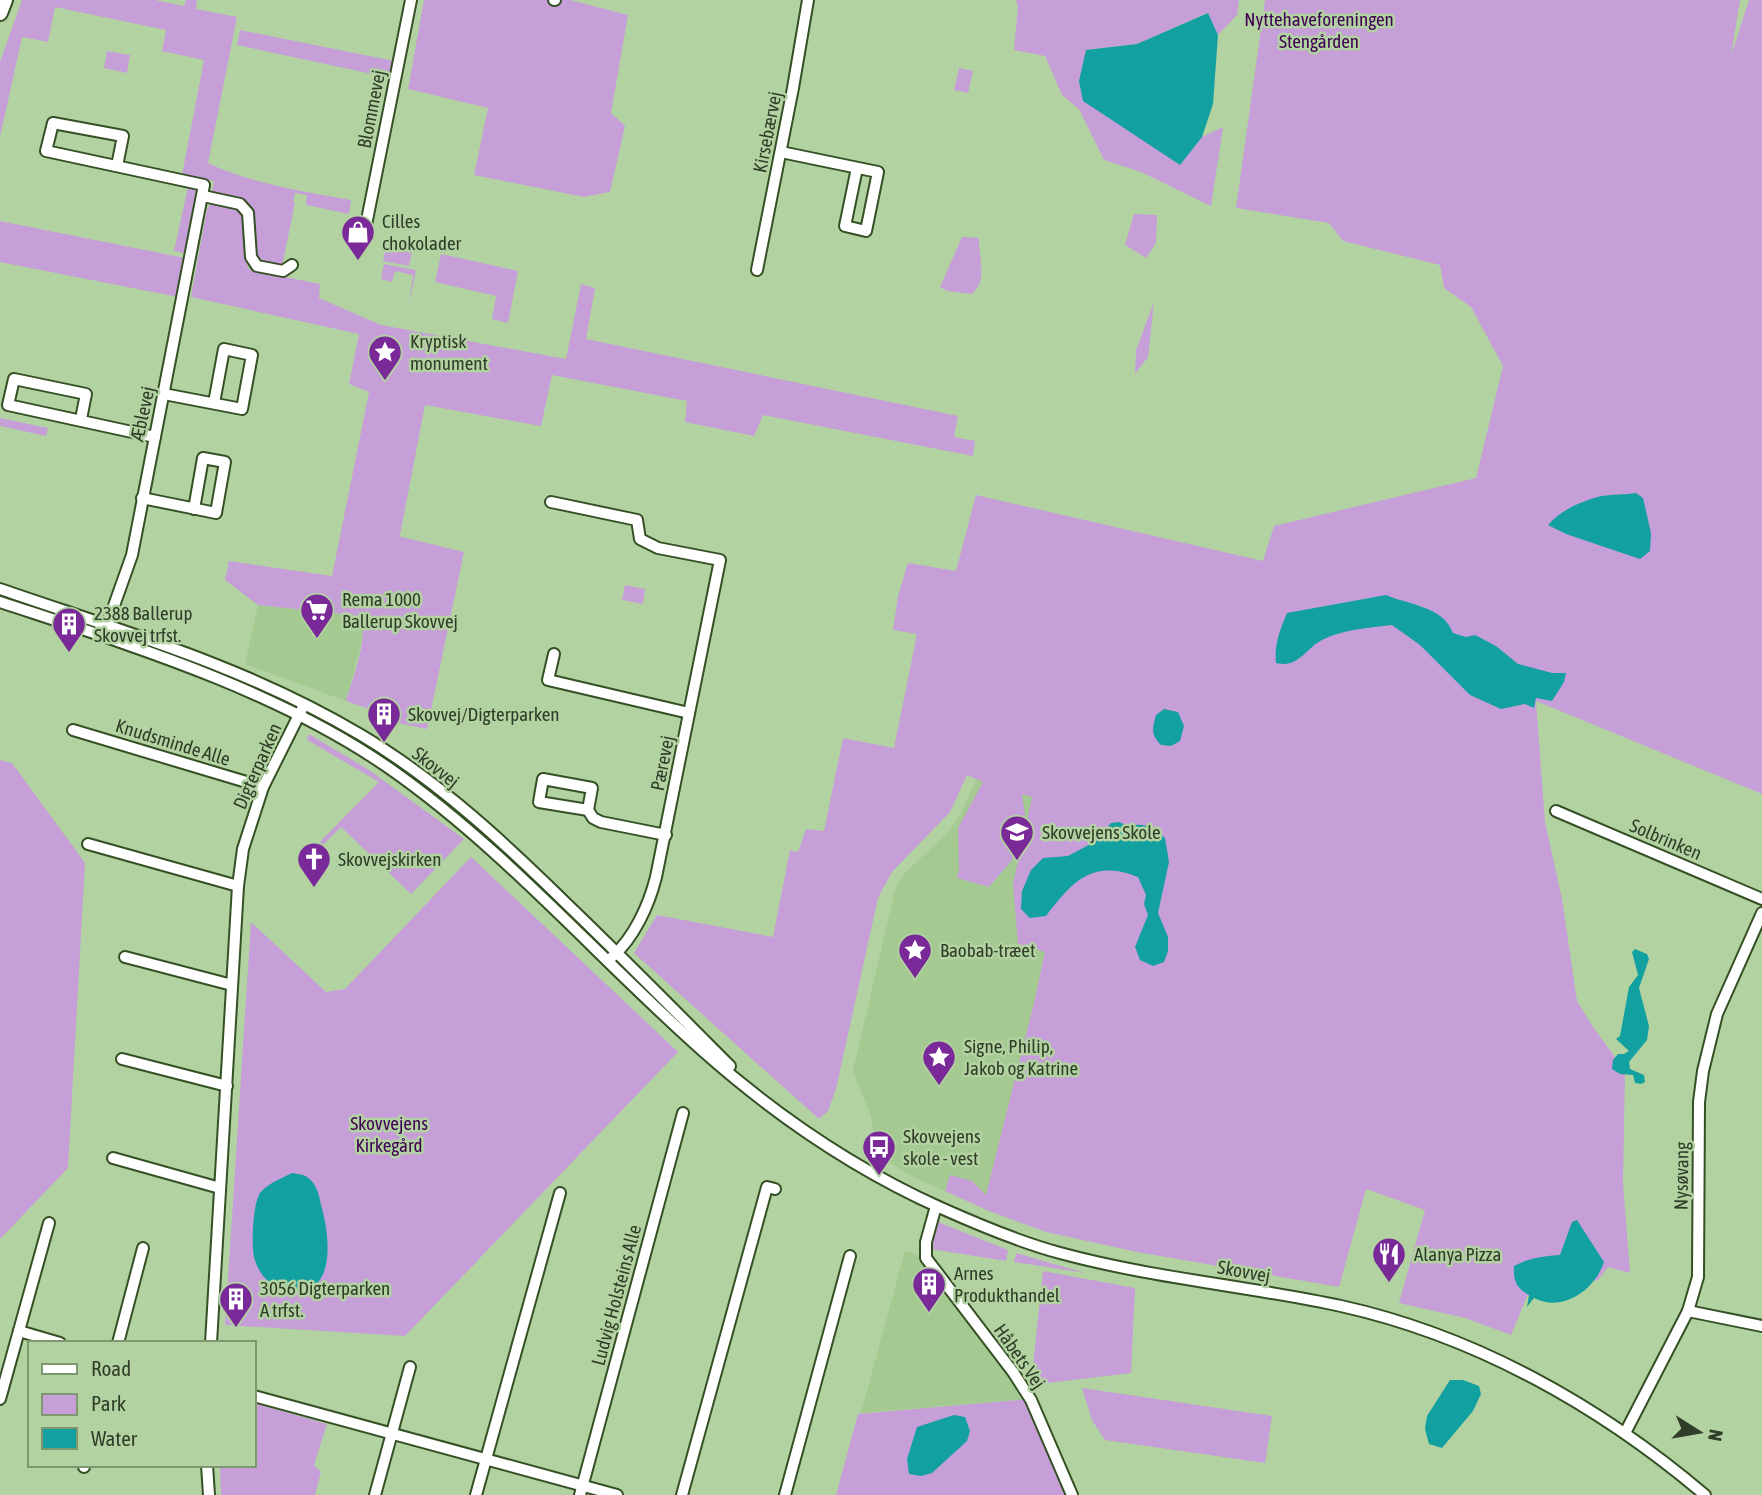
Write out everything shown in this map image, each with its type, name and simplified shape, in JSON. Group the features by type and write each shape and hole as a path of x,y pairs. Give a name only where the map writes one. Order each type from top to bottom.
{"main road":[{"path":"0,13 5,0"}],"street":[{"name":"Blommevej","path":"366,225 411,0"},
{"name":"Kirsebærvej","path":"757,270 781,152 807,0"},
{"path":"117,166 123,136 53,123 46,151 204,185 203,196 240,204 248,213 251,257 257,266 283,271 292,265"},
{"path":"781,152 878,172 866,231 845,226 857,168"},
{"name":"Æblevej","path":"105,631 132,555 203,196"},
{"path":"164,394 242,409 252,355 225,349 214,403"},
{"path":"81,419 86,394 14,379 8,405 155,437"},
{"path":"142,498 194,509 216,513 225,462 203,458 194,509"},
{"name":"Pærevej","path":"551,502 637,520 640,538 658,548 720,560 666,835 651,895 638,922 613,957"},
{"name":"Skovvej","path":"0,589 214,677 299,716 387,766 537,890 613,957 767,1103 850,1160 936,1206 996,1232 1058,1253 1118,1267 1341,1306 1404,1323 1454,1341 1551,1387 1625,1433 1705,1495"},
{"name":"Skovvej","path":"0,602 238,672 362,736 425,779 483,826 527,866 613,957"},
{"path":"554,654 548,680 689,713"},
{"name":"Digterparken","path":"211,1341 238,886 243,849 262,787 304,704"},
{"name":"Knudsminde Alle","path":"73,730 262,787"},
{"path":"588,810 539,802 543,779 592,788 588,810 593,818 601,822 666,835"},
{"name":"Solbrinken","path":"1556,811 1762,900"},
{"path":"88,844 238,886"},
{"name":"Nysøvang","path":"1625,1433 1688,1311 1698,1277 1699,1102 1703,1071 1717,1014 1762,913"},
{"path":"125,957 232,985"},
{"path":"122,1059 227,1086"},
{"name":"Ludvig Holsteins Alle","path":"581,1490 683,1113"},
{"path":"113,1158 220,1188"},
{"path":"682,1495 767,1187 775,1189"},
{"path":"476,1495 560,1193"},
{"name":"Håbets Vej","path":"936,1206 926,1242 926,1258 1025,1391 1072,1495"},
{"path":"0,1399 49,1223"},
{"path":"119,1341 144,1248"},
{"path":"785,1495 850,1256"},
{"path":"1688,1311 1762,1326"},
{"path":"19,1331 53,1341"},
{"path":"375,1495 410,1367"},
{"path":"256,1397 486,1460 581,1490 617,1495"},
{"path":"207,1467 209,1495"}],"shaded area":[{"name":"Skovvejens Skole","path":"1117,534 1035,1226 996,1213 915,1178 868,1150 873,1129 871,1116 853,1071 895,890 905,873 948,832 961,814 978,775"},
{"path":"258,605 361,616 364,626 361,644 346,701 245,664"},
{"path":"905,1251 918,1255 1028,1399 861,1413"}],"green space":[{"path":"22,0 155,0 184,6 186,0 197,0 196,9 237,17 208,163 260,182 351,200 349,214 306,205 307,195 295,193 282,266 255,260 255,225 251,209 246,202 237,197 212,193 214,181 182,175 204,60 162,51 166,30 55,7 48,42 22,37 0,137 0,62"},
{"path":"424,0 570,0 628,15 611,113 625,126 610,192 584,197 474,175 488,108 408,89"},
{"path":"1016,0 1239,0 1237,15 1218,35 1207,13 1137,44 1086,50 1179,165 1202,137 1223,127 1211,206 1141,172 1104,160 1079,109 1062,95 1045,56 1014,50 1018,6"},
{"name":"Nyttehaveforeningen Stengården","path":"1265,0 1740,0 1731,56 1749,0 1762,0 1762,794 1536,701 1545,822 1562,899 1577,1001 1625,1071 1623,1183 1630,1273 1608,1267 1598,1280 1527,1296 1511,1335 1465,1318 1399,1303 1425,1210 1366,1189 1339,1287 1137,1252 1046,1232 945,1191 950,1175 972,1181 986,1195 1034,1003 1045,952 1018,944 1013,884 1032,797 1022,794 1024,825 1017,833 1016,849 1012,860 989,887 957,878 958,828 983,782 967,775 950,812 892,872 878,898 836,1089 828,1111 819,1119 634,953 657,915 773,937 790,850 798,852 806,829 824,831 843,738 894,748 917,634 893,630 898,596 908,563 956,571 976,495 1263,561 1274,526 1476,478 1503,366 1471,307 1444,288 1440,265 1343,241 1329,223 1236,208"},
{"path":"240,30 394,61 391,78 237,45"},
{"path":"107,51 130,55 127,73 104,68"},
{"path":"959,68 973,71 968,93 954,90"},
{"path":"188,187 199,193 188,254 174,251"},
{"path":"214,203 238,208 242,214 247,265 250,270 320,284 319,298 381,325 566,359 581,284 595,288 586,339 958,416 954,437 975,441 973,456 763,415 754,436 685,422 687,401 552,375 541,426 425,405 398,536 464,552 427,729 397,723 346,701 363,637 361,616 258,605 225,580 229,561 332,576 369,392 349,384 359,334 191,297 207,209"},
{"path":"1134,214 1157,215 1156,243 1146,258 1125,245"},
{"path":"0,221 185,258 178,297 0,262"},
{"path":"962,237 979,238 980,283 971,294 947,291 940,287"},
{"path":"386,246 412,251 409,266 383,261"},
{"path":"441,254 518,271 508,323 492,319 496,296 435,282"},
{"path":"384,264 416,270 409,305 413,275 395,271 392,282 381,279"},
{"path":"1154,302 1148,357 1135,374 1136,350"},
{"path":"0,418 48,428 46,436 0,426"},
{"path":"625,585 645,589 643,604 622,600"},
{"path":"309,734 369,770 464,839 411,894 341,827 320,848 315,847 379,782 307,740"},
{"path":"0,760 12,763 85,863 68,1168 0,1239"},
{"name":"Skovvejens Kirkegård","path":"471,857 678,1052 405,1336 225,1325 251,922 326,992 345,989"},
{"path":"938,1222 1008,1250 1006,1261 931,1249"},
{"path":"1016,1253 1085,1273 1014,1262"},
{"path":"1043,1271 1135,1288 1131,1373 1031,1385"},
{"path":"1082,1388 1272,1416 1265,1463 1105,1440 1092,1420"},
{"path":"1028,1399 1069,1495 836,1495 858,1414"},
{"path":"256,1404 327,1424 314,1465 321,1472 315,1495 221,1495 220,1467 256,1467"}],"water":[{"path":"1208,13 1218,35 1213,104 1202,137 1180,165 1083,101 1079,81 1086,50 1137,44"},
{"path":"1636,493 1643,498 1651,533 1650,551 1640,559 1566,534 1548,525 1566,510 1588,500 1606,495"},
{"path":"1386,595 1433,612 1442,617 1453,633 1466,637 1475,635 1496,646 1518,664 1552,673 1566,673 1564,682 1552,701 1536,698 1534,708 1525,704 1501,709 1470,695 1420,645 1392,625 1339,633 1316,644 1290,663 1276,663 1277,643 1287,613"},
{"path":"1164,709 1178,712 1184,726 1180,741 1171,746 1161,745 1153,732 1156,715"},
{"path":"1119,822 1128,826 1148,826 1165,838 1169,862 1158,913 1168,937 1168,951 1164,962 1153,966 1140,960 1135,947 1148,915 1144,904 1146,895 1138,877 1122,872 1096,872 1075,884 1046,916 1030,918 1021,909 1022,891 1031,870 1043,858 1068,856 1096,841 1111,823"},
{"path":"1635,949 1647,954 1649,959 1639,988 1649,1026 1647,1040 1629,1062 1630,1069 1644,1075 1645,1082 1641,1084 1635,1083 1633,1075 1620,1074 1612,1069 1613,1060 1618,1054 1629,1051 1616,1039 1620,1036 1629,987 1638,975 1632,952"},
{"path":"292,1173 305,1176 315,1186 327,1232 328,1248 322,1276 315,1286 303,1291 286,1290 268,1281 258,1267 253,1251 254,1214 260,1193"},
{"path":"1577,1220 1604,1262 1600,1272 1585,1290 1566,1301 1555,1303 1534,1298 1527,1307 1529,1295 1516,1283 1514,1266 1536,1258 1560,1255 1572,1222"},
{"path":"1450,1380 1463,1380 1479,1386 1481,1394 1473,1411 1442,1448 1429,1444 1425,1429 1427,1416"},
{"path":"954,1415 965,1417 970,1431 967,1441 932,1473 921,1476 909,1474 907,1459 917,1427"}],"place":[{"name":"Cilles chokolader","path":"358,262"},
{"name":"Kryptisk monument","path":"385,382"},
{"name":"Rema 1000 Ballerup Skovvej","path":"317,640"},
{"name":"2388 Ballerup Skovvej trfst.","path":"69,654"},
{"name":"Skovvej/Digterparken","path":"384,744"},
{"name":"Skovvejens Skole","path":"1017,862"},
{"name":"Skovvejskirken","path":"314,889"},
{"name":"Baobab-træet","path":"915,980"},
{"name":"Signe, Philip, Jakob og Katrine","path":"939,1087"},
{"name":"Skovvejens skole - vest","path":"879,1177"},
{"name":"Alanya Pizza","path":"1389,1284"},
{"name":"Arnes Produkthandel","path":"929,1314"},
{"name":"3056 Digterparken A trfst.","path":"236,1329"}]}
